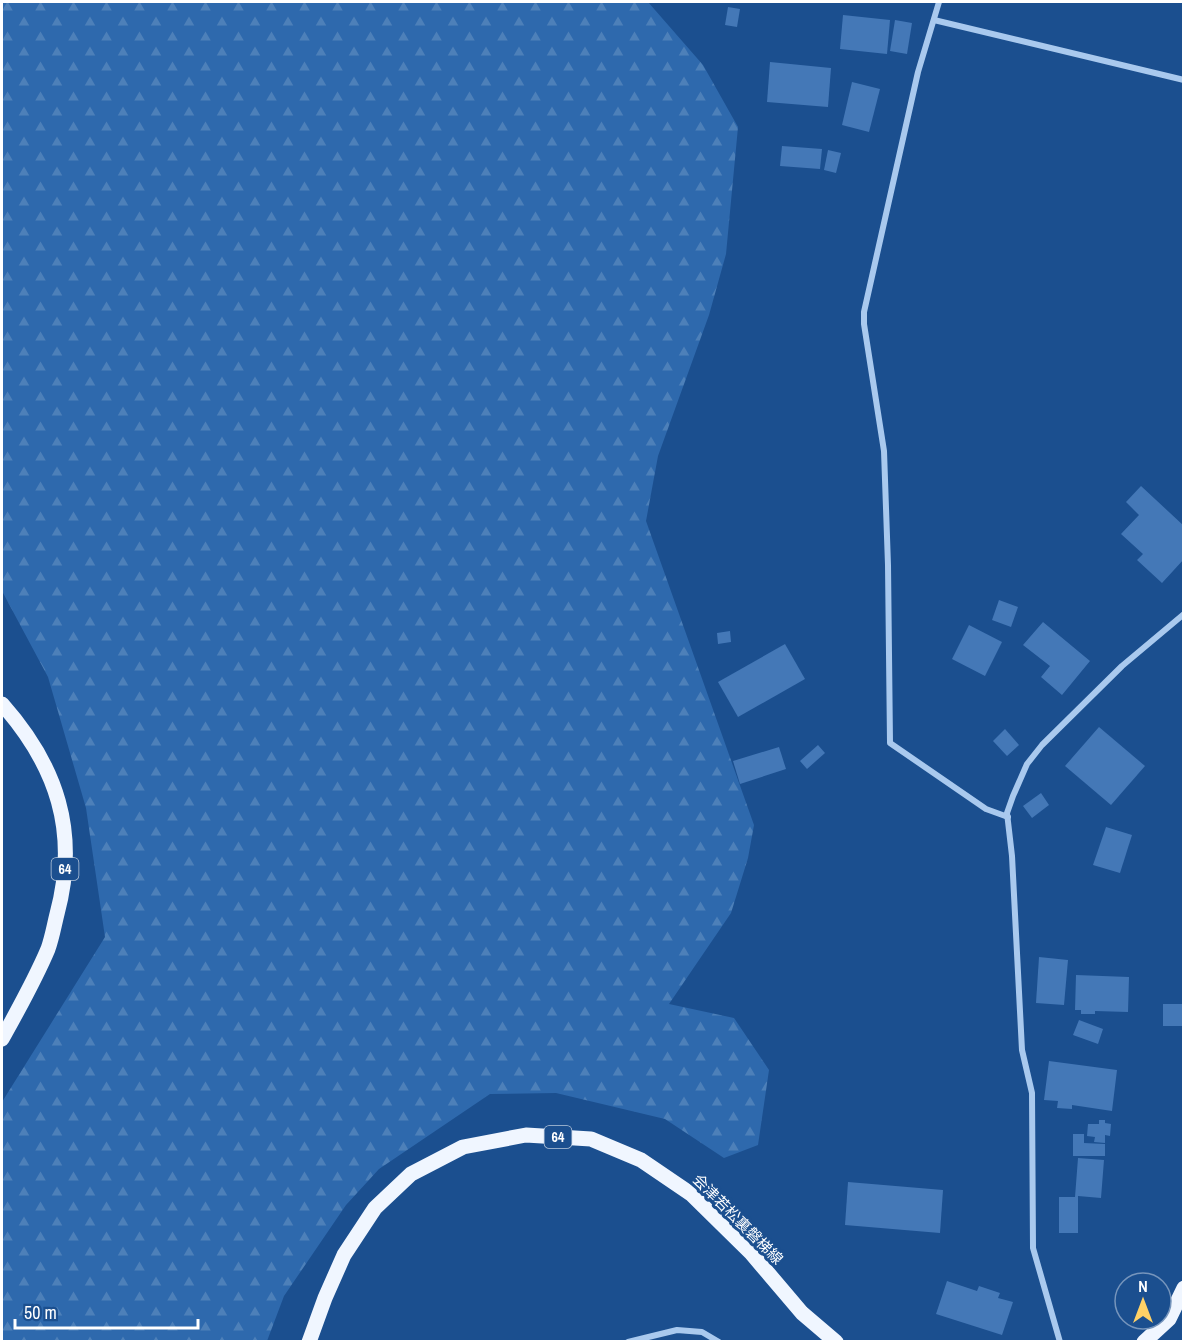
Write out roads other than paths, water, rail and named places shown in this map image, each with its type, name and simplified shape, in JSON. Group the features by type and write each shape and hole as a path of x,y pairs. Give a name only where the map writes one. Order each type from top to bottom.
{"main road":[{"name":"64","path":"2,704 37,749 49,773 64,828 66,860 65,885 49,947 2,1039"},
{"name":"会津若松裏磐梯線","path":"309,1341 324,1298 344,1255 375,1208 411,1174 463,1148 526,1135 591,1139 641,1160 691,1194 751,1253 802,1312 836,1341"},
{"path":"1144,1341 1169,1319 1184,1288"}],"street":[{"path":"939,2 918,72 864,312 884,451 890,743 986,809 1008,817"},
{"path":"934,20 1184,80"},
{"path":"1060,1341 1033,1248 1032,1093 1022,1050 1008,817 1013,796 1028,765 1042,746 1122,666 1184,614"},
{"path":"628,1341 677,1330 702,1332 719,1341"}]}
